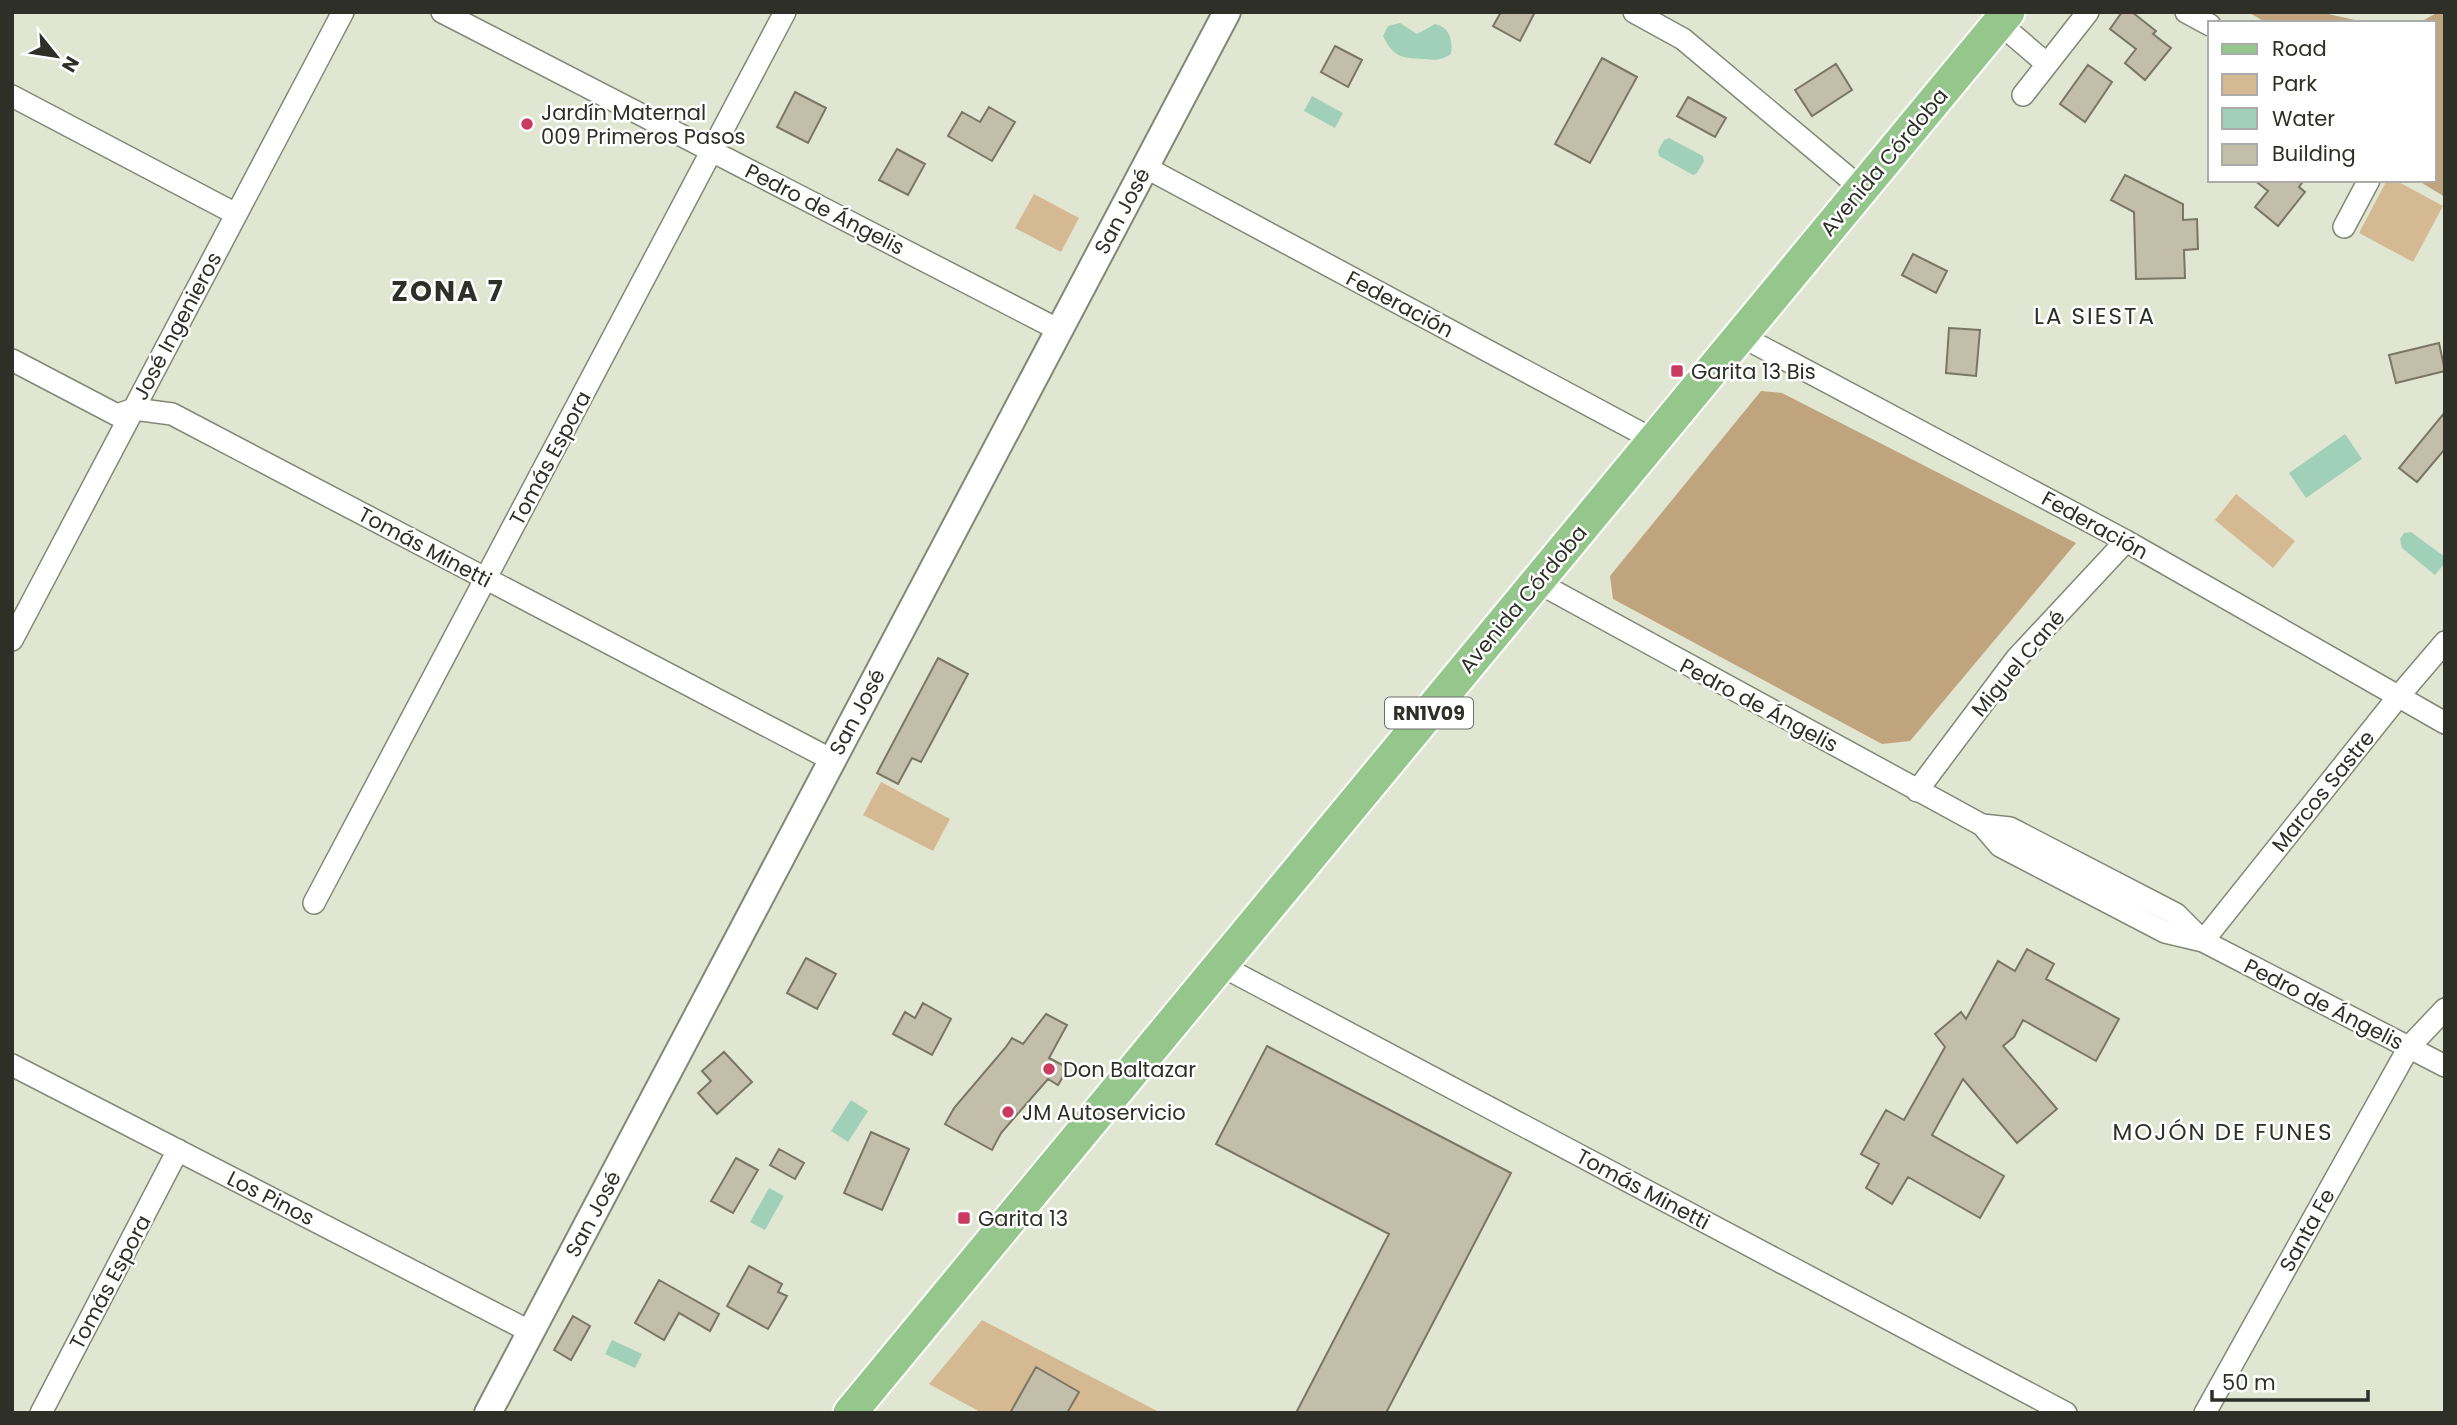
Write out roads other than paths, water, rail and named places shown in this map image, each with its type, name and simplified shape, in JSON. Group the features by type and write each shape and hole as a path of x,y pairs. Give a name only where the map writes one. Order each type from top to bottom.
{"main road":[{"name":"Avenida Córdoba","path":"850,1413 2004,18"}],"street":[{"name":"José Ingenieros","path":"12,640 343,12"},
{"name":"Pedro de Ángelis","path":"442,12 1059,330"},
{"name":"Tomás Espora","path":"314,903 785,12"},
{"name":"San José","path":"488,1413 1227,12"},
{"path":"1634,12 1683,39 1862,189"},
{"path":"2023,95 2088,12"},
{"path":"2186,12 2208,24"},
{"path":"2004,18 2047,64"},
{"path":"12,96 236,214"},
{"name":"Federación","path":"1145,167 1654,440"},
{"path":"2344,227 2368,182"},
{"name":"Federación","path":"1741,336 2126,541 2445,723"},
{"name":"Tomás Minetti","path":"12,360 117,415 134,409 172,414 832,760"},
{"name":"Miguel Cané","path":"1917,791 2016,659 2126,541"},
{"name":"Pedro de Ángelis","path":"1537,582 1982,825 2010,828 2176,914 2203,941 2445,1066"},
{"name":"Marcos Sastre","path":"2203,941 2445,642"},
{"name":"Tomás Minetti","path":"1220,965 2066,1413"},
{"name":"Santa Fe","path":"2205,1413 2409,1048 2445,1009"},
{"name":"Los Pinos","path":"12,1065 531,1332"},
{"name":"Tomás Espora","path":"41,1413 178,1150"}],"water":[{"path":"1400,23 1417,34 1435,24 1444,28 1449,35 1451,54 1435,60 1410,58 1395,53 1383,36 1388,26"},
{"path":"1312,96 1343,113 1335,128 1304,111"},
{"path":"1669,138 1703,156 1704,161 1697,173 1693,175 1659,156 1658,151 1664,140"},
{"path":"2345,434 2362,459 2306,498 2289,473"},
{"path":"2411,532 2445,557 2445,563 2435,575 2402,548 2400,539 2404,533"},
{"path":"851,1100 868,1111 848,1142 831,1131"},
{"path":"769,1188 784,1196 765,1230 750,1222"},
{"path":"612,1340 642,1354 635,1368 605,1354"}],"place":[{"name":"Jardín Maternal 009 Primeros Pasos","path":"527,124"},
{"name":"Garita 13 Bis","path":"1677,371"},
{"name":"Don Baltazar","path":"1049,1069"},
{"name":"JM Autoservicio","path":"1008,1112"},
{"name":"Garita 13","path":"964,1218"}],"district":[{"name":"ZONA 7","path":"448,291"},
{"name":"LA SIESTA","path":"2095,316"},
{"name":"MOJÓN DE FUNES","path":"2223,1132"}]}
